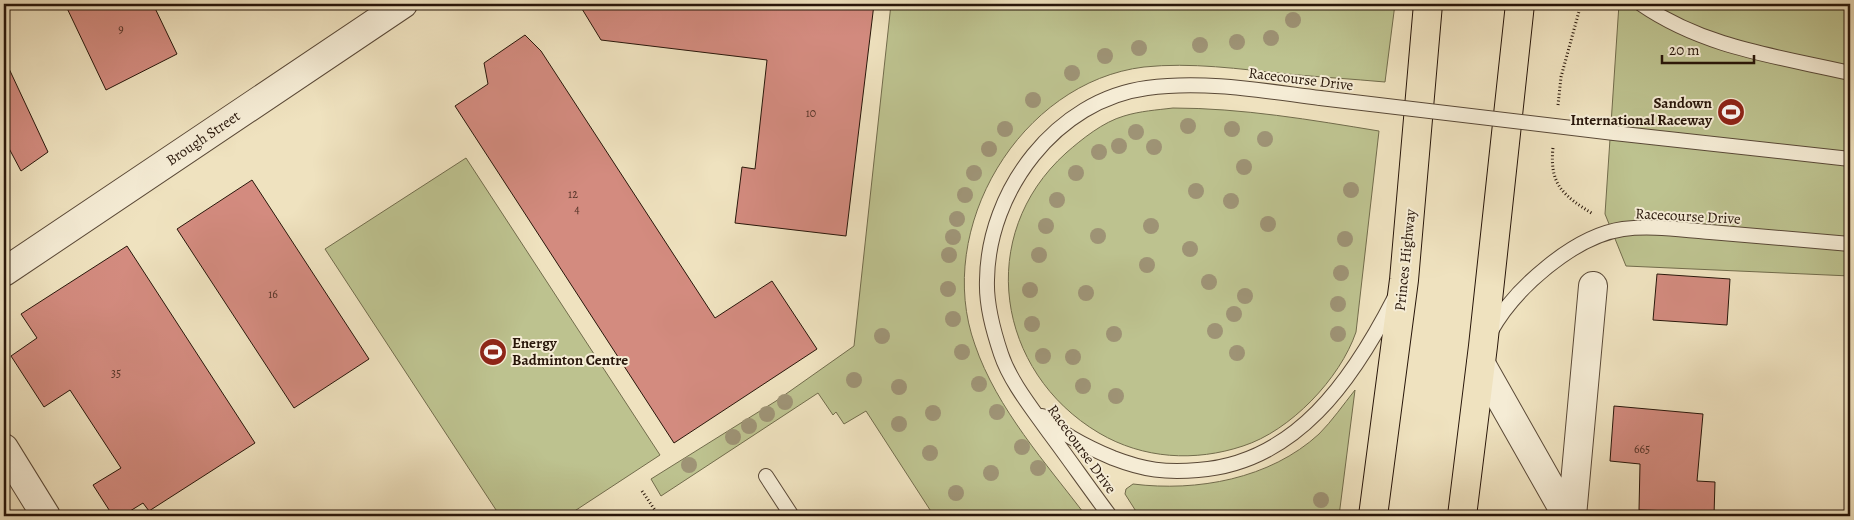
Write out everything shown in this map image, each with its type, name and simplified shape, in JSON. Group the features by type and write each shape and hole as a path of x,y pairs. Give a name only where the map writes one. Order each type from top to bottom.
{"highway":[{"name":"Princes Highway","path":"1373,516 1404,280 1428,4"},
{"path":"1462,516 1482,355 1520,4"}],"street":[{"name":"Brough Street","path":"4,272 403,4"},
{"path":"1572,516 1594,286"},
{"path":"1482,355 1568,516"},
{"path":"4,448 46,516"}],"lane":[{"path":"1641,4 1663,19 1690,33 1724,44 1850,72"},
{"name":"Racecourse Drive","path":"1110,516 1027,401 1002,356 990,315 986,281 989,252 1002,205 1013,183 1042,144 1067,121 1102,100 1146,88 1199,85 1850,159"},
{"name":"Racecourse Drive","path":"1482,355 1497,320 1531,280 1565,255 1593,238 1622,229 1656,228 1850,244"},
{"name":"Racecourse Drive","path":"1027,401 1046,420 1075,438 1098,452 1137,468 1163,471 1215,469 1242,462 1266,452 1290,437 1328,401 1364,349 1404,280"},
{"path":"766,476 792,516"}],"path":[{"path":"642,491 659,516"}],"green space":[{"path":"891,4 1395,4 1385,82 1216,67 1180,65 1144,67 1099,78 1059,100 1025,131 997,168 977,210 966,255 965,300 975,345 984,369 1009,413 1086,516 934,516 866,411 844,424 836,412 833,415 818,393 661,496 651,479 776,401 854,346"},
{"name":"Sandown International Raceway","path":"1619,4 1850,4 1850,276 1626,266 1605,214"},
{"path":"1173,108 1251,112 1379,131 1356,332 1338,368 1326,385 1295,416 1261,439 1225,451 1188,456 1151,453 1116,442 1099,433 1064,407 1038,375 1019,339 1010,301 1009,262 1018,223 1037,186 1066,153 1101,127 1130,114"},
{"name":"Energy Badminton Centre","path":"466,158 660,455 567,516 500,516 325,249"},
{"path":"1355,390 1339,516 1139,516 1125,494 1126,489 1133,484 1182,486 1207,484 1255,472 1278,462 1300,449 1319,434"}],"building":[{"path":"65,4 153,4 177,54 106,90"},
{"path":"579,4 874,4 846,236 735,223 742,167 755,169 767,60 601,40"},
{"path":"525,35 541,51 715,318 772,281 817,349 674,443 455,106 488,84 484,63"},
{"path":"4,58 48,152 21,171 4,139"},
{"path":"252,180 369,359 294,408 177,229"},
{"path":"127,246 255,443 149,511 143,503 122,516 113,516 93,485 121,468 70,390 44,407 11,356 37,338 21,314"},
{"path":"1657,274 1730,279 1727,325 1653,320"},
{"path":"1614,406 1703,414 1697,481 1715,482 1714,516 1674,516 1675,511 1639,510 1640,464 1610,461"}],"place":[{"name":"Sandown International Raceway","path":"1731,112"},
{"name":"Energy Badminton Centre","path":"493,352"}]}
